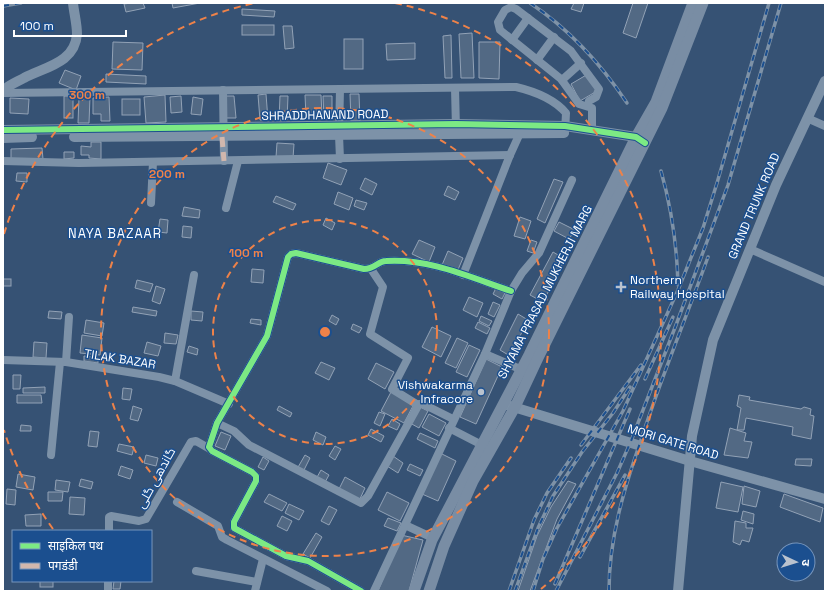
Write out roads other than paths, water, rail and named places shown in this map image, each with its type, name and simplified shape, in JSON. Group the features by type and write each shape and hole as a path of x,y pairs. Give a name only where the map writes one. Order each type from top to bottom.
{"main road":[{"name":"SHYAMA PRASAD MUKHERJI MARG","path":"429,591 444,546 473,481 520,410 533,356 639,144 693,3"},
{"name":"SHYAMA PRASAD MUKHERJI MARG","path":"639,144 662,108 703,3"},
{"name":"SHYAMA PRASAD MUKHERJI MARG","path":"414,591 433,538 520,369 533,356"}],"street":[{"path":"3,92 6,88 64,60 73,51 77,34 73,3"},
{"path":"589,101 596,97 599,89 571,51 514,8 508,8 505,10 498,22 498,27 562,80 578,103 593,110 592,130"},
{"path":"512,40 528,18"},
{"path":"537,60 554,37"},
{"path":"562,80 581,63"},
{"name":"GRAND TRUNK ROAD","path":"678,591 690,461 700,393 713,340 776,185 825,81"},
{"path":"3,92 516,87 534,92 562,108 566,113 565,129"},
{"path":"455,88 456,129"},
{"path":"340,89 340,159"},
{"path":"223,90 222,132 224,161"},
{"path":"807,118 825,126"},
{"path":"3,130 61,131 136,128 222,132"},
{"path":"456,129 520,132 565,129 639,144"},
{"path":"3,138 339,130 565,129 592,130 639,144"},
{"path":"463,275 520,132"},
{"path":"3,161 238,161 510,155"},
{"path":"226,208 238,161"},
{"path":"151,203 153,162"},
{"path":"374,591 453,419 485,354 511,291 522,273 539,253 572,180"},
{"path":"750,249 825,282"},
{"path":"361,591 308,561 286,556 234,528 234,522 256,481 256,476 252,472 210,449 210,442 217,423 267,336 289,255 296,253 364,269 371,269 385,261 427,264 511,291"},
{"path":"371,269 383,287 370,334 408,358 392,390 418,405 423,404 453,419"},
{"path":"176,381 194,275"},
{"path":"51,455 69,317"},
{"path":"485,354 520,369"},
{"name":"TILAK BAZAR","path":"3,360 63,362 128,371 176,381 229,404"},
{"name":"MORI GATE ROAD","path":"503,404 672,456 825,499"},
{"path":"217,423 234,431 249,445 361,503 368,496 418,405"},
{"path":"449,428 482,445"},
{"name":"گاندھی گلی","path":"109,530 109,517 111,516 139,521 146,519 191,442 196,441 210,449"},
{"path":"177,502 218,526 224,538 327,591"},
{"path":"404,525 433,538"},
{"path":"196,570 256,587 263,559"}],"railway":[{"path":"3,6 21,3"},
{"path":"530,3 558,24 583,48 595,61 627,103"},
{"path":"533,591 543,559 557,528 623,411 678,290 703,228 769,3"},
{"path":"556,591 617,473 676,325 728,185 781,3"},
{"path":"661,171 673,227 678,285"},
{"path":"609,591 612,552 623,495 657,394 708,257"},
{"path":"645,379 673,317"},
{"path":"581,445 641,365"},
{"path":"515,591 538,528 553,496 582,452 613,413 630,387"},
{"path":"555,584 630,409"},
{"path":"509,591 534,520 547,493 571,458"},
{"path":"580,557 625,475"}],"place":[{"name":"Northern Railway Hospital","path":"621,287"},
{"name":"Vishwakarma Infracore","path":"481,392"}],"district":[{"name":"NAYA BAZAAR","path":"115,233"}]}
